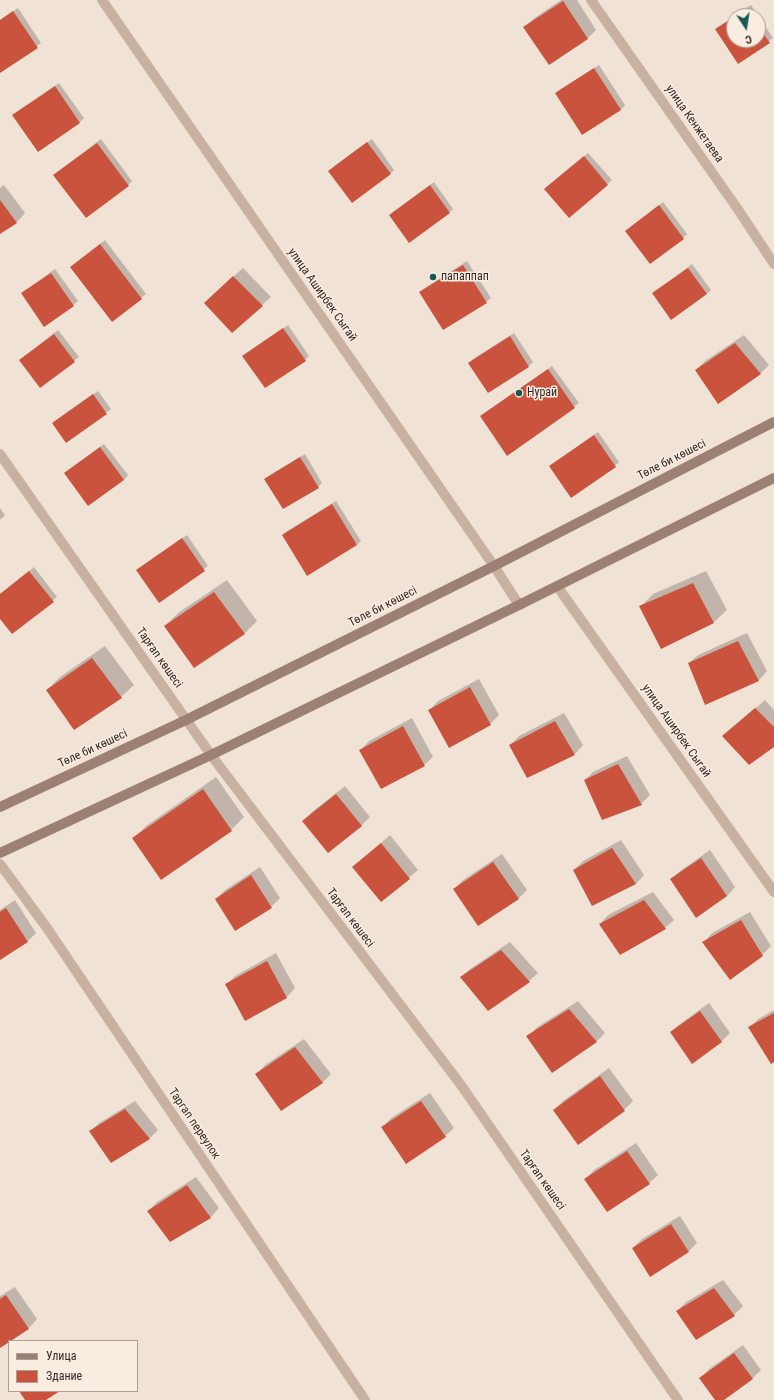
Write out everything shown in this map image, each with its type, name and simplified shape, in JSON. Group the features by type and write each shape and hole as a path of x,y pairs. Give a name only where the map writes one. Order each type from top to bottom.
{"main road":[{"name":"Төле би көшесі","path":"0,807 186,720 494,566 774,422"},
{"path":"0,853 211,755 519,605 774,478"}],"street":[{"name":"улица Аширбек Сыгай","path":"102,0 494,566 519,605"},
{"name":"улица Кенжетаева","path":"591,0 733,201 774,264"},
{"name":"Тарғап көшесі","path":"0,454 211,755 461,1086 678,1400"},
{"name":"улица Аширбек Сыгай","path":"557,586 774,892"},
{"name":"Таргап переулок","path":"0,864 47,928 365,1400"}],"building":[{"path":"563,1 588,39 549,65 523,27"},
{"path":"13,11 38,48 0,73 0,20"},
{"path":"726,22 726,46 715,29"},
{"path":"766,37 770,43 766,46"},
{"path":"727,48 762,48 738,64"},
{"path":"594,68 621,110 582,135 555,93"},
{"path":"55,86 80,123 38,152 12,115"},
{"path":"367,142 391,174 352,203 328,171"},
{"path":"97,143 129,186 86,218 53,175"},
{"path":"584,156 608,185 569,218 544,189"},
{"path":"430,185 450,213 409,243 389,215"},
{"path":"0,200 17,223 0,234"},
{"path":"659,205 684,239 650,264 625,231"},
{"path":"100,244 142,299 112,322 70,267"},
{"path":"463,265 487,303 443,330 419,292"},
{"path":"688,268 707,294 671,320 652,293"},
{"path":"51,273 74,306 44,327 21,293"},
{"path":"233,276 263,306 232,333 204,303"},
{"path":"283,328 306,361 265,388 242,356"},
{"path":"54,334 75,362 40,388 19,360"},
{"path":"510,336 529,367 488,393 468,363"},
{"path":"735,343 761,374 718,404 695,370"},
{"path":"548,369 575,408 507,456 480,416"},
{"path":"93,394 107,414 66,443 52,423"},
{"path":"594,435 616,467 571,498 549,466"},
{"path":"100,447 124,480 88,506 64,473"},
{"path":"300,457 319,488 283,509 264,479"},
{"path":"332,504 357,545 307,576 282,535"},
{"path":"182,538 205,571 159,603 136,570"},
{"path":"29,571 54,602 12,634 0,619 0,594"},
{"path":"693,583 714,623 661,649 639,606"},
{"path":"214,592 245,634 194,668 164,626"},
{"path":"738,641 759,681 705,705 688,663"},
{"path":"92,658 122,698 74,730 46,690"},
{"path":"470,687 491,725 449,748 428,710"},
{"path":"755,708 774,727 774,747 749,765 722,736"},
{"path":"555,721 575,755 527,778 509,745"},
{"path":"403,726 425,766 381,789 359,750"},
{"path":"618,764 642,805 602,820 584,780"},
{"path":"203,789 232,831 161,880 132,838"},
{"path":"336,794 362,826 328,853 302,821"},
{"path":"381,843 410,879 381,902 352,867"},
{"path":"612,848 636,884 592,906 573,870"},
{"path":"701,858 727,896 696,918 670,879"},
{"path":"493,862 519,899 478,926 453,889"},
{"path":"251,875 272,908 235,931 215,899"},
{"path":"644,900 666,929 620,955 599,924"},
{"path":"6,908 28,942 0,960 0,912"},
{"path":"741,920 763,956 730,980 702,942"},
{"path":"501,950 530,982 488,1011 460,977"},
{"path":"267,961 287,998 245,1021 225,984"},
{"path":"569,1009 597,1042 552,1073 526,1036"},
{"path":"700,1011 722,1042 692,1064 670,1032"},
{"path":"774,1013 774,1062 771,1064 748,1027"},
{"path":"295,1047 323,1083 281,1111 255,1074"},
{"path":"600,1076 625,1111 578,1145 553,1110"},
{"path":"421,1101 446,1137 406,1164 381,1127"},
{"path":"125,1109 150,1139 111,1163 89,1131"},
{"path":"627,1151 650,1184 607,1212 584,1179"},
{"path":"187,1185 211,1218 170,1242 147,1211"},
{"path":"671,1224 689,1252 650,1277 632,1248"},
{"path":"714,1288 735,1316 696,1340 676,1311"},
{"path":"6,1295 29,1329 12,1340 8,1340 8,1343 0,1348 0,1299"},
{"path":"734,1353 753,1379 724,1400 715,1400 699,1378"},
{"path":"20,1392 58,1392 46,1400 25,1400"}],"place":[{"name":"папаппап","path":"433,277"},
{"name":"Нурай","path":"519,393"}]}
